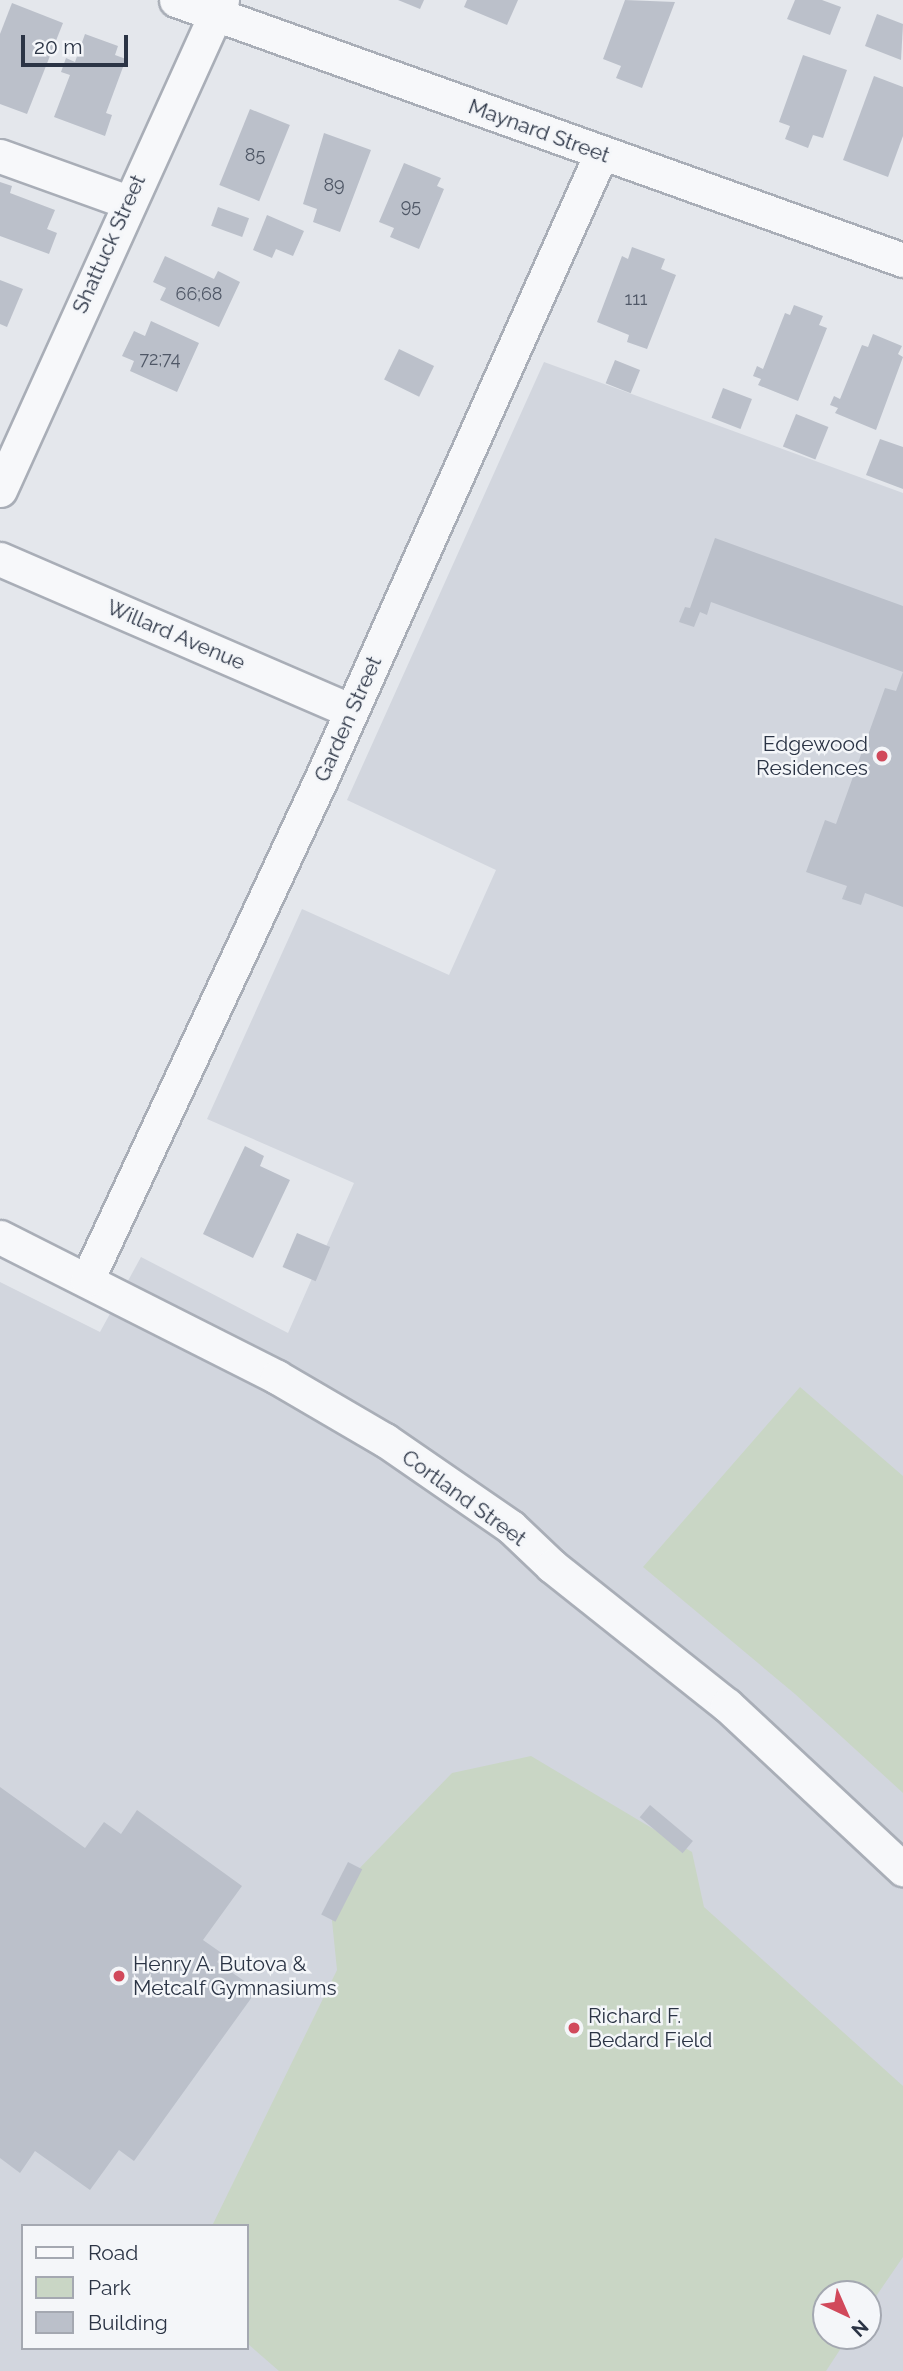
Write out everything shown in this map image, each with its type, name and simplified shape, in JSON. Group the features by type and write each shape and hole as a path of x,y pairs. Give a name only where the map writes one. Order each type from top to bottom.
{"street":[{"name":"Maynard Street","path":"176,0 219,7 601,154 903,260"},
{"name":"Shattuck Street","path":"0,490 128,202 219,7"},
{"name":"Garden Street","path":"87,1280 351,711 601,154"},
{"path":"0,156 128,202"},
{"name":"Willard Avenue","path":"0,559 351,711"},
{"name":"Cortland Street","path":"0,1237 223,1348 363,1427 511,1527 552,1566 727,1705 903,1869"}],"shaded area":[{"path":"544,362 903,493 903,2371 0,2371 0,1282 100,1332 141,1257 288,1333 354,1183 207,1119 302,909 449,975 496,870 347,800"}],"green space":[{"path":"800,1387 903,1476 903,1793 795,1694 643,1567"},
{"name":"Richard F. Bedard Field","path":"531,1756 692,1852 704,1907 903,2086 903,2257 882,2288 882,2280 812,2280 812,2350 840,2350 826,2371 279,2371 248,2344 248,2224 213,2224 337,1970 331,1911 353,1875 452,1773"}],"building":[{"path":"398,0 424,0 420,9"},
{"path":"467,0 518,0 507,25 464,7"},
{"path":"625,0 675,2 642,88 616,78 621,66 603,59"},
{"path":"795,0 822,0 841,7 830,35 787,19"},
{"path":"12,3 63,23 27,114 0,104 0,34"},
{"path":"877,14 903,24 901,60 865,46"},
{"path":"85,34 118,46 115,55 126,59 106,113 112,115 105,136 54,117 70,75 61,72 66,58 75,62"},
{"path":"803,55 847,70 823,138 813,135 808,148 785,139 790,126 779,122"},
{"path":"874,76 903,87 903,136 888,177 843,160"},
{"path":"250,109 290,125 259,201 219,185"},
{"path":"324,133 371,150 340,232 313,222 317,209 303,204"},
{"path":"404,163 441,178 437,186 444,189 419,249 390,237 394,228 379,222"},
{"path":"0,182 12,186 10,193 55,210 47,229 57,233 49,254 0,236"},
{"path":"218,207 249,218 242,237 211,226"},
{"path":"267,215 304,231 293,256 276,249 272,258 253,250"},
{"path":"632,247 665,259 661,269 676,275 647,349 627,342 629,335 597,322 622,256 628,259"},
{"path":"165,256 214,279 218,271 240,282 219,327 160,300 166,288 153,282"},
{"path":"0,280 23,289 7,327 0,324"},
{"path":"794,305 823,316 819,325 827,328 798,401 758,385 761,379 753,376 757,366 763,369 785,313 790,315"},
{"path":"151,321 199,343 177,392 130,371 134,361 122,356 134,331 145,336"},
{"path":"873,334 902,346 898,354 903,357 876,430 835,413 838,408 830,405 834,396 840,399 862,345 868,347"},
{"path":"399,349 434,366 419,397 384,380"},
{"path":"615,360 640,370 631,393 606,383"},
{"path":"723,388 752,399 740,429 712,418"},
{"path":"796,414 828,427 815,460 783,446"},
{"path":"880,439 903,447 903,489 866,475"},
{"path":"715,538 903,606 903,672 711,602 707,615 700,612 694,627 679,622 685,607 690,608"},
{"path":"903,672 903,907 865,893 861,905 842,899 847,886 806,872 825,820 836,824 885,688 896,691"},
{"path":"245,1146 264,1156 260,1166 290,1180 253,1258 203,1234"},
{"path":"297,1233 330,1247 316,1281 283,1267"},
{"name":"Henry A. Butova & Metcalf Gymnasiums","path":"0,1787 85,1848 104,1822 121,1834 137,1810 242,1886 203,1940 223,1954 217,1962 257,1990 134,2161 119,2150 90,2190 35,2151 20,2173 0,2158"},
{"path":"650,1805 693,1841 683,1853 640,1817"},
{"path":"348,1862 362,1869 335,1922 321,1915"}],"place":[{"name":"Edgewood Residences","path":"882,756"},
{"name":"Henry A. Butova & Metcalf Gymnasiums","path":"119,1976"},
{"name":"Richard F. Bedard Field","path":"574,2028"}]}
